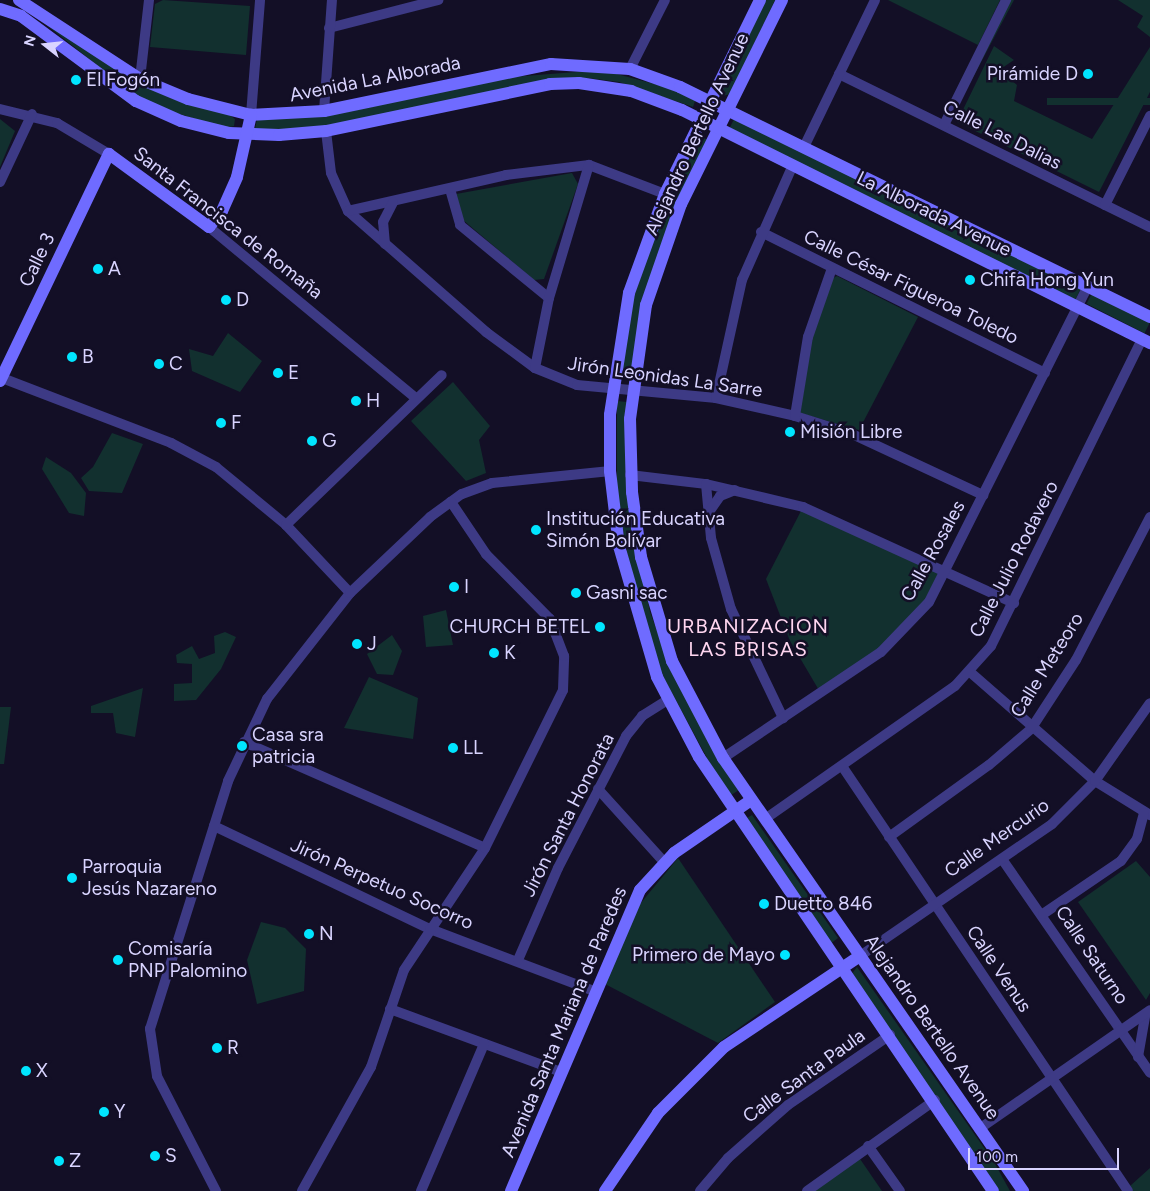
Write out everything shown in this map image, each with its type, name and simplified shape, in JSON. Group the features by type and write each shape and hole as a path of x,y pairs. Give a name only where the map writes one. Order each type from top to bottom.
{"main road":[{"name":"Avenida La Alborada","path":"18,0 140,79 188,99 251,115 324,111 551,64 630,69 728,110"},
{"name":"Alejandro Bertello Avenue","path":"760,0 665,194 629,293 613,389 610,471 627,580 668,700 734,812 844,967 935,1100 994,1191"},
{"name":"Alejandro Bertello Avenue","path":"782,0 681,204 653,280 632,390 630,475 641,558 664,639 685,691 723,758 1023,1191"},
{"name":"Avenida La Alborada","path":"0,8 21,16 156,111 248,135 326,131 526,88 578,83 650,96 701,120"},
{"name":"La Alborada Avenue","path":"728,110 1150,317"},
{"path":"209,227 222,211 237,177 251,115"},
{"name":"La Alborada Avenue","path":"701,120 1146,341"},
{"name":"Santa Francisca de Romaña","path":"109,154 209,227"},
{"name":"Calle 3","path":"1,380 4,361 109,154"},
{"name":"Avenida Santa Mariana de Paredes","path":"512,1191 556,1070 594,991 631,905 664,862 751,800"},
{"path":"605,1191 658,1113 724,1047 860,956"}],"street":[{"path":"140,79 150,0"},
{"path":"251,115 260,0"},
{"path":"324,111 332,0"},
{"path":"329,28 413,3 438,0"},
{"path":"630,69 665,0"},
{"path":"804,147 876,0"},
{"path":"944,125 1006,0"},
{"name":"Calle Las Dalias","path":"839,74 1150,227"},
{"name":"Santa Francisca de Romaña","path":"0,109 32,114 83,135 109,154"},
{"path":"0,182 32,114"},
{"path":"1106,205 1150,116"},
{"name":"Jirón Leonidas La Sarre","path":"326,131 331,173 348,211 534,368 577,385 716,398 795,416 852,434 983,495"},
{"path":"534,368 549,298 589,165"},
{"path":"348,211 506,175 589,165 665,194"},
{"path":"716,398 729,328 761,232 792,165"},
{"path":"450,189 460,224 549,298"},
{"path":"385,244 382,222 393,202"},
{"name":"Santa Francisca de Romaña","path":"209,227 416,398"},
{"name":"Calle César Figueroa Toledo","path":"761,232 1045,373"},
{"path":"795,416 808,337 832,268"},
{"name":"Calle Rosales","path":"723,758 904,632 946,572 1088,286"},
{"name":"Calle Julio Rodavero","path":"765,820 970,672 1014,603 1146,341"},
{"path":"286,525 442,374"},
{"path":"1,380 198,456 286,525 350,593"},
{"path":"216,1191 157,1076 149,1045 160,989 244,742 290,666 350,593 451,502 492,483 610,471"},
{"path":"630,475 706,484 735,490 837,519 1014,603"},
{"path":"706,484 709,512 731,609 783,718"},
{"path":"709,512 720,496 735,490"},
{"path":"302,1191 371,1068 404,970 485,848 557,709 563,690 564,656 550,620 486,554 451,502"},
{"name":"Calle Meteoro","path":"889,836 989,765 1031,729 1076,660 1150,517"},
{"path":"970,672 1031,729 1095,781 1147,814 1137,839 1121,861 1043,914"},
{"name":"Jirón Santa Honorata","path":"518,960 598,789 634,724 668,700"},
{"name":"Calle Mercurio","path":"860,956 934,903 1052,824 1095,781 1150,703"},
{"path":"244,742 485,848"},
{"name":"Calle Venus","path":"842,766 1128,1191"},
{"path":"598,789 664,862"},
{"name":"Jirón Perpetuo Socorro","path":"214,826 430,929 518,960 594,991"},
{"name":"Calle Saturno","path":"1002,859 1043,914 1150,1073"},
{"path":"390,1009 556,1070"},
{"path":"979,1129 1123,1033 1148,1013"},
{"path":"1138,1057 1148,1013"},
{"name":"Calle Santa Paula","path":"700,1191 728,1158 788,1105 890,1036"},
{"path":"421,1191 484,1044"},
{"path":"807,1191 935,1100"},
{"path":"868,1146 900,1191"}],"green space":[{"path":"163,0 250,6 246,55 150,47 155,4"},
{"path":"763,0 775,0 730,94 723,96 720,93"},
{"path":"888,0 1000,0 978,45"},
{"path":"1010,0 1014,0 953,115"},
{"path":"1118,0 1150,0 1150,37 1137,27 1143,16"},
{"path":"35,16 109,65 228,114 235,119 234,126 226,128 162,109 136,96"},
{"path":"994,46 1014,60 999,70 1017,85 1014,101 1092,139 1150,47 1150,92 1099,192 957,122"},
{"path":"602,70 673,89 695,101 693,107 619,82 588,78 306,129 255,129 258,114 318,115 511,77"},
{"path":"1047,98 1150,98 1150,105 1047,105"},
{"path":"0,119 15,131 0,167"},
{"path":"734,119 1081,288 1075,300 728,131"},
{"path":"698,135 708,140 675,208 628,379 620,380 632,302 666,205"},
{"path":"572,173 578,184 544,279 534,280 463,220 456,194"},
{"path":"837,276 918,317 859,430 800,413 811,341 833,278"},
{"path":"1092,293 1150,323 1144,333 1087,304"},
{"path":"228,333 262,361 240,392 192,371 189,349 213,356"},
{"path":"453,382 490,426 479,440 486,473 466,481 411,421"},
{"path":"617,401 627,402 635,536 650,612 670,666 739,790 728,797 656,663 635,603 617,492"},
{"path":"112,433 143,444 122,493 89,491 81,478 93,467"},
{"path":"46,457 71,473 86,493 84,516 69,513 42,469"},
{"path":"803,507 946,572 904,632 820,692 790,641 766,579"},
{"path":"446,610 453,645 426,647 423,616"},
{"path":"225,632 236,637 221,669 196,700 174,701 174,684 192,683 192,664 177,663 176,655 192,646 199,659 215,653 214,636"},
{"path":"392,635 402,651 393,675 377,674 367,654"},
{"path":"369,677 418,698 413,739 344,728"},
{"path":"143,688 135,737 116,733 113,713 91,713 91,706"},
{"path":"0,707 11,707 4,764 0,764"},
{"path":"752,815 838,938 829,945 745,819"},
{"path":"678,858 775,1002 718,1043 605,984 640,904"},
{"path":"1136,861 1150,877 1150,993 1146,1000 1078,902"},
{"path":"261,922 285,928 306,949 304,991 257,1004 247,960"},
{"path":"857,967 994,1162 1010,1191 998,1191 851,975"},
{"path":"858,1156 882,1191 812,1191"},
{"path":"1150,1168 1150,1191 1133,1191 1130,1186"}],"place":[{"name":"Pirámide D","path":"1088,74"},
{"name":"El Fogón","path":"76,80"},
{"name":"A","path":"98,269"},
{"name":"Chifa Hong Yun","path":"970,280"},
{"name":"D","path":"226,300"},
{"name":"B","path":"72,357"},
{"name":"C","path":"159,364"},
{"name":"E","path":"278,373"},
{"name":"H","path":"356,401"},
{"name":"F","path":"221,423"},
{"name":"Misión Libre","path":"790,432"},
{"name":"G","path":"312,441"},
{"name":"Institución Educativa Simón Bolívar","path":"536,530"},
{"name":"I","path":"454,587"},
{"name":"Gasni sac","path":"576,593"},
{"name":"CHURCH BETEL","path":"600,627"},
{"name":"J","path":"357,644"},
{"name":"K","path":"494,653"},
{"name":"Casa sra patricia","path":"242,746"},
{"name":"LL","path":"453,748"},
{"name":"Parroquia Jesús Nazareno","path":"72,878"},
{"name":"Duetto 846","path":"764,904"},
{"name":"N","path":"309,934"},
{"name":"Primero de Mayo","path":"785,955"},
{"name":"Comisaría PNP Palomino","path":"118,960"},
{"name":"R","path":"217,1048"},
{"name":"X","path":"26,1071"},
{"name":"Y","path":"104,1112"},
{"name":"S","path":"155,1156"},
{"name":"Z","path":"59,1161"}],"district":[{"name":"URBANIZACION LAS BRISAS","path":"748,638"}]}
